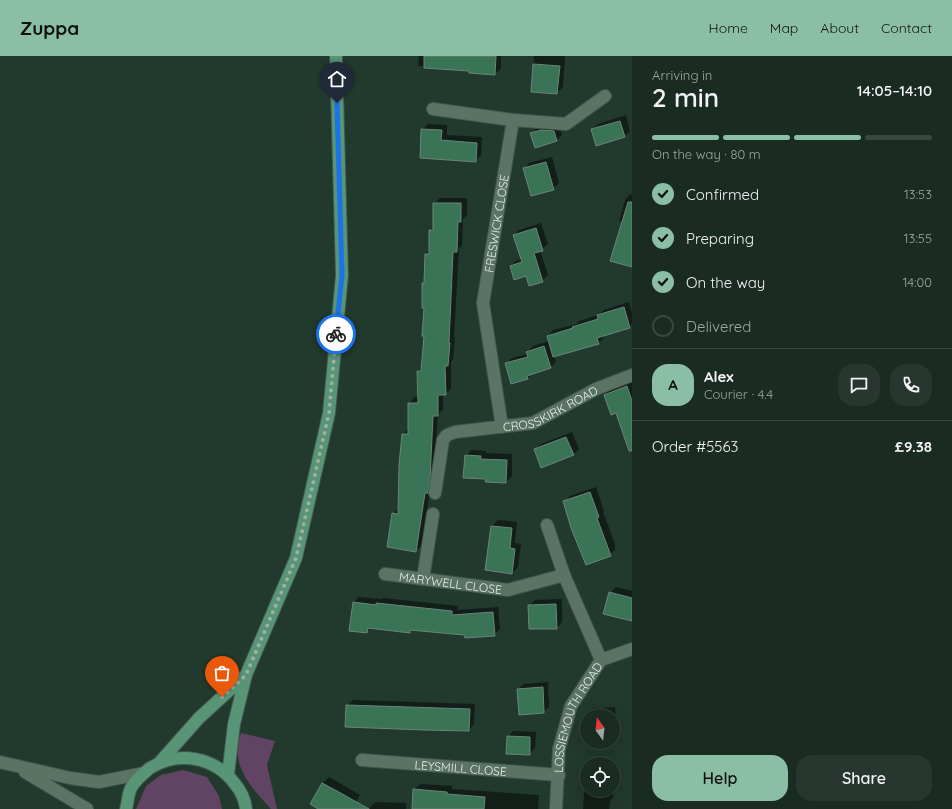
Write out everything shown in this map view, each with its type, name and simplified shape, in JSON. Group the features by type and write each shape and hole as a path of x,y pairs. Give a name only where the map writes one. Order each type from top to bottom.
{"main road":[{"path":"228,775 234,724 246,675 296,558 329,413 342,275 336,56"},
{"path":"126,809 131,787 144,773 160,762 199,718 246,675"},
{"path":"160,762 178,758 196,758 214,764 228,775 239,789 246,809"}],"street":[{"path":"433,109 513,120 566,124 605,96"},
{"name":"FRESWICK CLOSE","path":"502,427 483,303 513,120"},
{"name":"CROSSKIRK ROAD","path":"436,493 443,440 447,435 455,432 533,424 596,389 632,375"},
{"path":"423,579 432,514"},
{"path":"547,525 564,574 601,660"},
{"name":"MARYWELL CLOSE","path":"385,574 508,590 564,574"},
{"name":"LOSSIEMOUTH ROAD","path":"556,809 560,749 571,706 601,660 632,649"},
{"name":"LEYSMILL CLOSE","path":"362,760 559,775"},
{"path":"0,762 70,778 99,782 144,773"},
{"path":"17,767 87,809"}],"shaded area":[{"path":"241,733 275,741 267,765 277,809 271,809 244,775 238,755 238,745"},
{"path":"183,770 207,777 219,796 222,809 136,809 146,786 161,775"}],"building":[{"path":"424,56 496,56 495,75 469,73 469,71 424,68"},
{"path":"533,64 560,66 557,94 531,92"},
{"path":"620,121 625,137 596,146 591,129"},
{"path":"421,129 442,130 441,140 477,143 476,162 420,158"},
{"path":"541,130 554,131 557,141 535,148 530,133"},
{"path":"546,162 554,190 531,196 523,168"},
{"path":"628,202 632,202 632,267 610,261"},
{"path":"433,203 461,203 461,222 458,222 457,252 453,252 450,343 448,366 445,366 446,395 438,395 438,416 433,416 430,479 428,493 425,493 416,552 387,547 392,513 398,514 399,465 402,434 408,434 408,403 418,403 417,371 421,371 424,336 422,336 424,308 422,308 422,283 424,283 425,254 429,254 429,230 433,230"},
{"path":"536,228 543,251 534,253 543,282 529,286 526,276 514,280 510,266 522,262 513,235"},
{"path":"624,307 630,328 597,338 599,344 553,357 547,336 598,319 597,315"},
{"path":"544,346 551,368 527,376 528,379 511,384 505,363 528,357 526,352"},
{"path":"627,386 632,401 632,451 629,451 616,413 611,415 604,395"},
{"path":"566,437 574,455 541,468 534,449"},
{"path":"465,455 481,456 480,459 507,460 506,483 485,482 486,479 463,478"},
{"path":"590,492 599,517 597,518 611,556 586,565 571,528 563,501"},
{"path":"491,526 512,528 510,548 515,549 512,574 485,570"},
{"path":"609,592 632,598 632,621 603,614"},
{"path":"353,602 452,611 452,615 493,612 495,636 465,638 464,635 410,630 410,633 368,628 367,633 349,631"},
{"path":"556,604 557,629 529,629 528,605"},
{"path":"543,687 544,713 519,715 517,689"},
{"path":"346,705 470,709 469,731 345,727"},
{"path":"507,736 530,737 530,755 506,754"},
{"path":"322,783 369,809 318,809 310,804"},
{"path":"413,789 447,792 447,794 485,797 484,809 412,809"}],"way so far":[{"path":"222,697 246,675 296,558 329,413 336,334"}],"route":[{"path":"336,334 342,275 337,103"}]}
